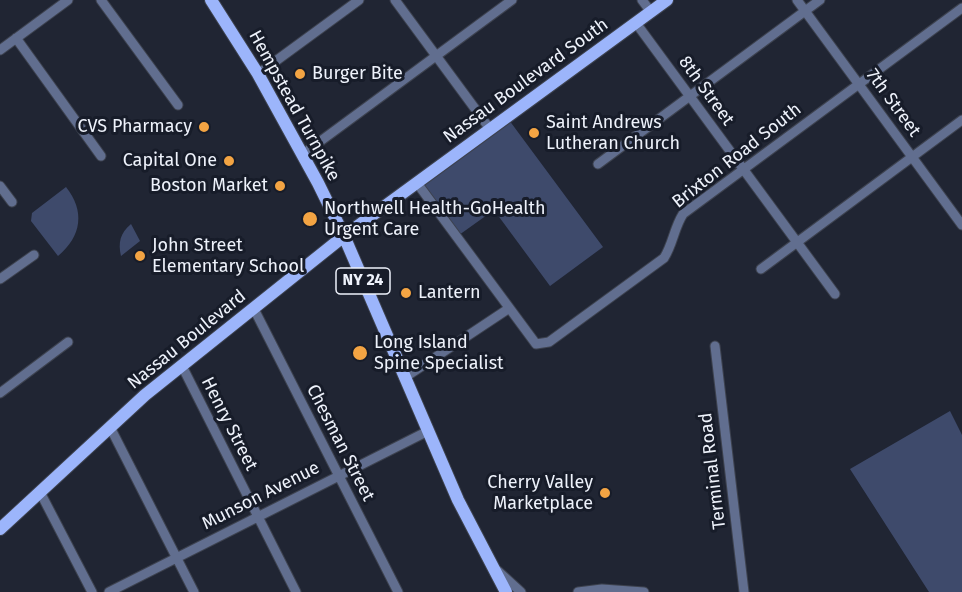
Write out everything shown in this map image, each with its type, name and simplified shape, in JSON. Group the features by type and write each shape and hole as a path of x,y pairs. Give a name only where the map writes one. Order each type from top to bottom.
{"main road":[{"name":"Hempstead Turnpike","path":"211,0 258,74 303,154 344,236 458,500 506,592"},
{"name":"Nassau Boulevard South","path":"412,187 667,0"},
{"name":"Nassau Boulevard","path":"0,529 145,395 344,236 412,187"}],"street":[{"path":"0,50 68,0"},
{"path":"101,0 178,105"},
{"path":"258,74 359,0"},
{"path":"395,0 490,129"},
{"path":"303,154 512,0"},
{"path":"642,0 651,12"},
{"name":"7th Street","path":"796,0 962,225"},
{"path":"598,164 820,0"},
{"name":"Brixton Road South","path":"508,309 536,344 549,342 664,258 670,249 683,214 962,9"},
{"name":"8th Street","path":"636,23 835,294"},
{"path":"16,38 101,156"},
{"path":"761,269 962,120"},
{"path":"0,186 12,202"},
{"path":"404,378 508,309 412,187"},
{"path":"0,279 34,255"},
{"name":"Chesman Street","path":"254,309 398,592"},
{"path":"0,393 68,342"},
{"name":"Terminal Road","path":"715,346 744,592"},
{"name":"Henry Street","path":"182,366 296,592"},
{"path":"110,427 194,592"},
{"name":"Munson Avenue","path":"110,592 428,431"},
{"path":"40,492 92,592"},
{"path":"494,566 521,592"},
{"path":"578,592 602,589 644,592"}],"shaded area":[{"path":"509,120 603,247 550,286 494,210 459,235 422,184"},
{"path":"66,187 76,205 78,223 72,240 58,256 31,221 32,213"},
{"path":"131,224 140,241 121,256 121,238"},
{"path":"950,411 962,435 962,592 929,592 850,469"}],"place":[{"name":"Burger Bite","path":"300,74"},
{"name":"CVS Pharmacy","path":"204,127"},
{"name":"Saint Andrews Lutheran Church","path":"534,133"},
{"name":"Capital One","path":"229,161"},
{"name":"Boston Market","path":"280,186"},
{"name":"Northwell Health-GoHealth Urgent Care","path":"310,219"},
{"name":"John Street Elementary School","path":"140,256"},
{"name":"Lantern","path":"406,293"},
{"name":"Long Island Spine Specialist","path":"360,353"},
{"name":"Cherry Valley Marketplace","path":"605,493"}]}
